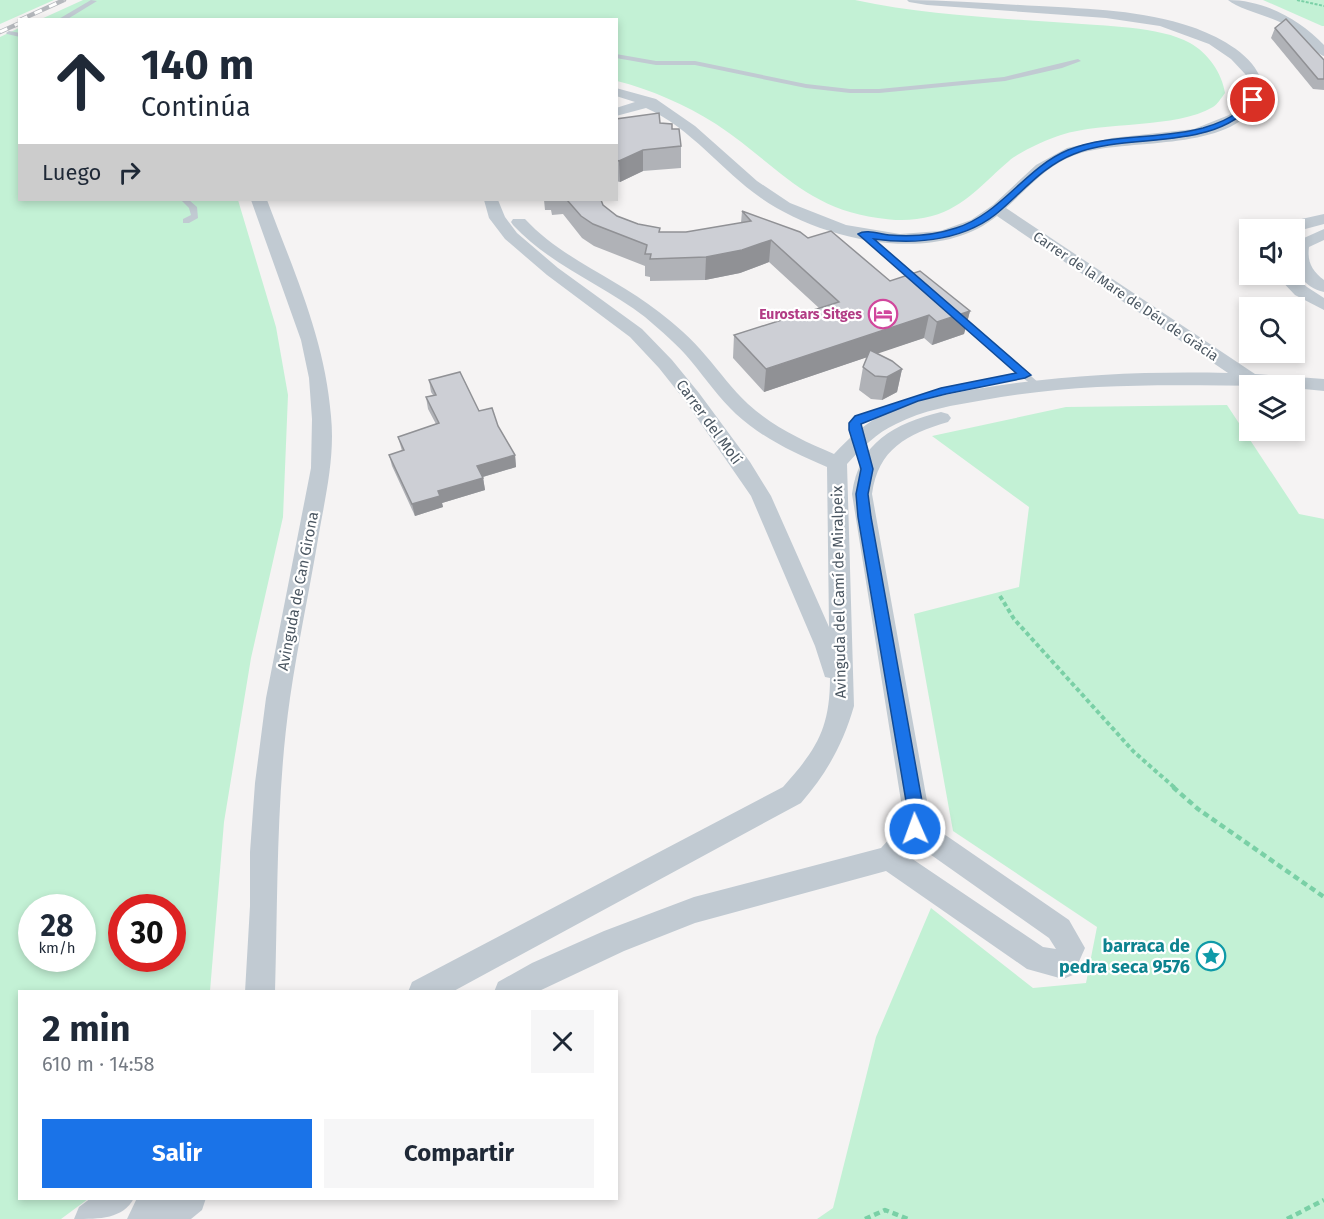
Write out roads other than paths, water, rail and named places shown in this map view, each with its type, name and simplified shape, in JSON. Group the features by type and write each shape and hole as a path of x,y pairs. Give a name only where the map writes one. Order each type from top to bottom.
{"street":[{"path":"618,93 644,100 679,119 768,196 809,217 863,234 905,239 941,236 973,225 997,209 1047,164 1072,151 1106,144 1187,134 1237,117 1253,100 1256,89 1254,76 1239,58 1198,34 1155,22 1118,16 913,0"},
{"path":"1234,0 1291,22 1304,30 1324,52"},
{"path":"1253,0 1302,20 1324,37"},
{"path":"618,104 644,100"},
{"path":"618,111 644,100"},
{"name":"Avinguda de Can Girona","path":"259,201 310,340 318,378 322,419 321,468 278,698 268,783 263,852 264,906 260,990"},
{"name":"Carrer del Molí","path":"491,201 501,223 524,248 550,270 603,304 637,333 689,393 732,452 761,496 827,646 842,706"},
{"name":"Carrer del Molí","path":"506,201 510,212 531,235 621,292 665,326 690,349 741,408 760,424 797,446 837,463"},
{"name":"Carrer de la Mare de Déu de Gràcia","path":"997,209 1239,377"},
{"path":"1305,223 1324,219"},
{"path":"1324,234 1301,245 1298,256 1302,268 1324,287"},
{"path":"1295,285 1324,304"},
{"name":"Avinguda del Camí de Miralpeix","path":"426,990 792,795 818,767 833,739 842,706 837,463 860,440 889,419 925,406 1030,380 1142,377 1239,384"},
{"name":"Avinguda del Camí de Miralpeix","path":"1305,385 1324,385"},
{"name":"Avinguda del Camí de Miralpeix","path":"915,829 914,801 862,494 867,469 877,454 888,442 912,427 973,410 1101,392 1239,386"},
{"path":"1305,396 1324,398"},
{"path":"512,990 542,973 614,941 694,910 889,858 915,829 1059,929 1071,948 1063,965 1037,959 889,858"},
{"path":"91,1219 115,1200"},
{"path":"144,1219 155,1200"},
{"path":"165,1219 188,1200"}],"lane":[{"path":"64,18 94,1"},
{"path":"9,33 18,35"},
{"path":"618,56 656,63 695,63 806,86 879,91 1005,79 1078,62"},
{"path":"186,201 193,207 195,216 186,221"},
{"path":"863,234 929,291"},
{"path":"946,306 1030,380"},
{"path":"867,469 860,440 855,430 855,423 859,419 945,390 1030,380"}],"railway":[{"path":"24,18 64,0"},
{"path":"0,32 18,24"}],"place":[{"name":"Eurostars Sitges","path":"883,314"},
{"name":"barraca de pedra seca 9576","path":"1211,956"}]}
